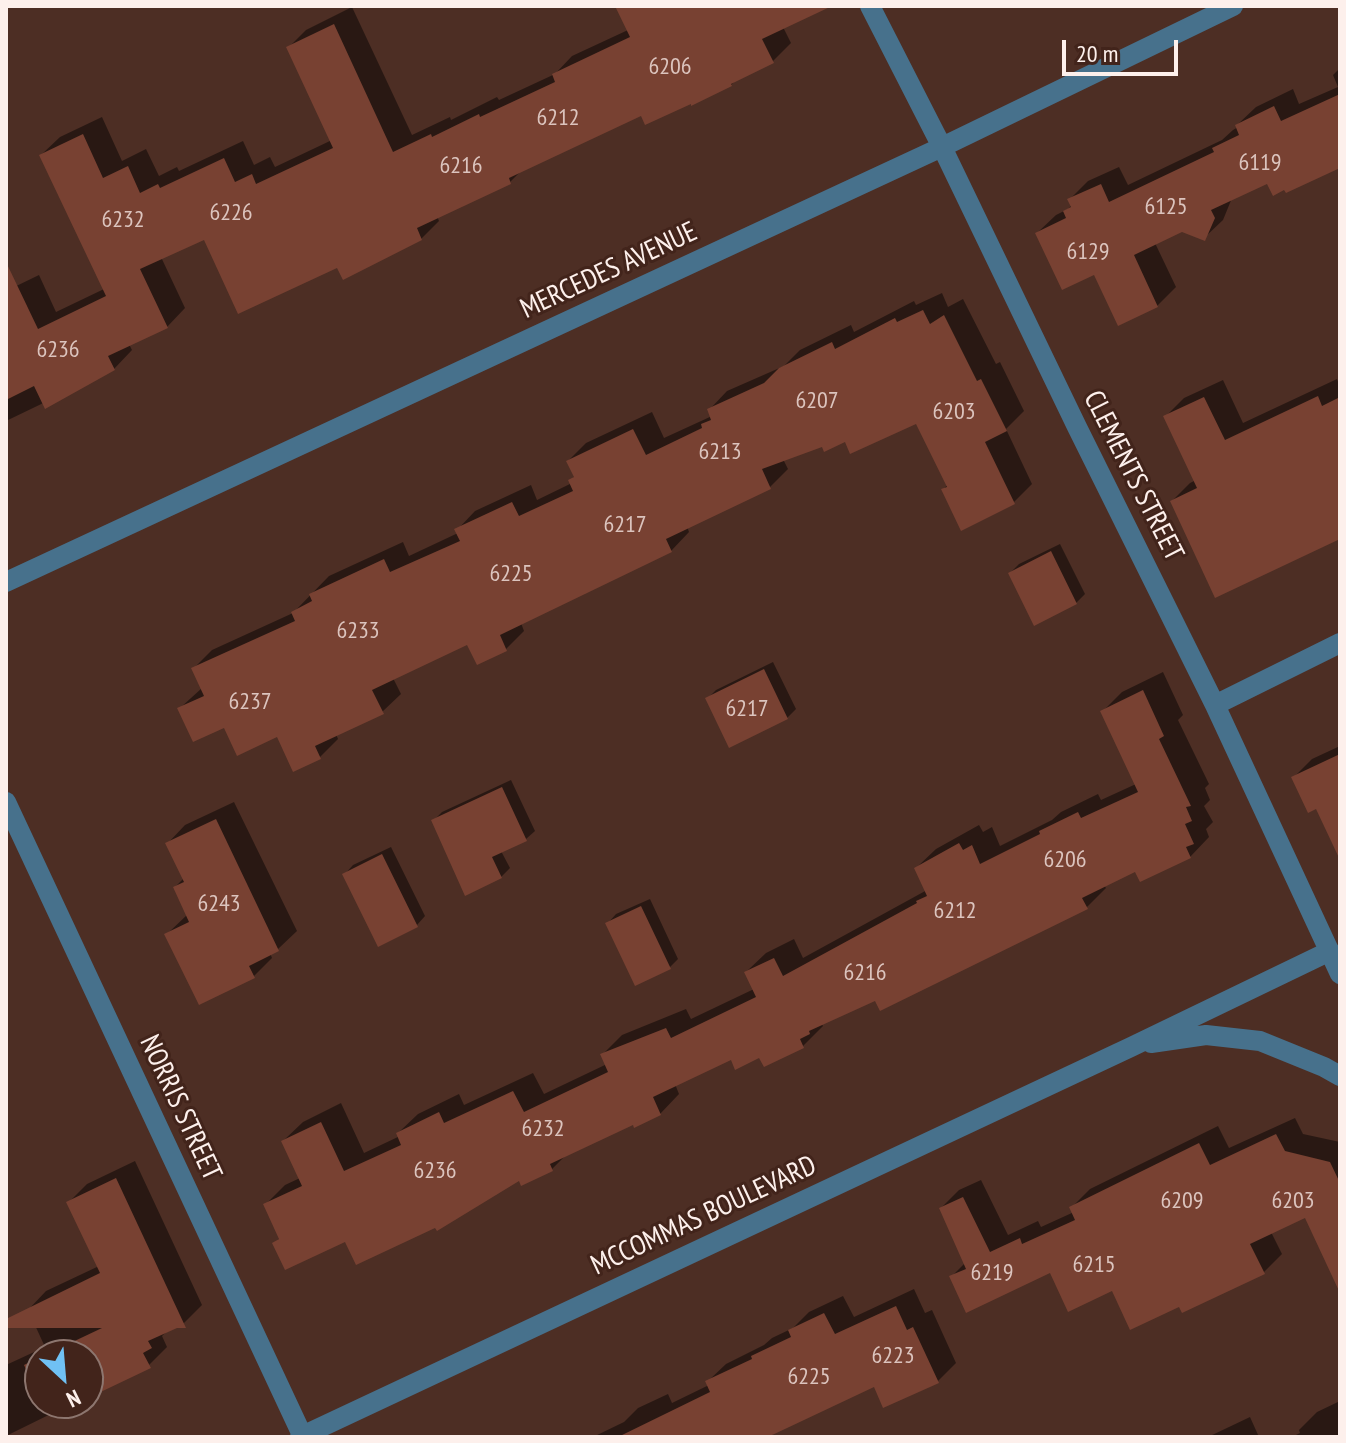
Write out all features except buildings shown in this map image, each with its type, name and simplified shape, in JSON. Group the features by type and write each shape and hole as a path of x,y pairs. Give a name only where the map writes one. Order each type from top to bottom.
{"street":[{"name":"CLEMENTS STREET","path":"870,6 1215,705 1340,974"},
{"name":"MERCEDES AVENUE","path":"6,582 942,147 1233,6"},
{"path":"1215,705 1340,643"},
{"name":"NORRIS STREET","path":"6,802 302,1437"},
{"name":"MCCOMMAS BOULEVARD","path":"302,1437 1330,951"},
{"name":"MCCOMMAS BOULEVARD","path":"1131,1047 1206,1035 1260,1041 1340,1076"}]}
